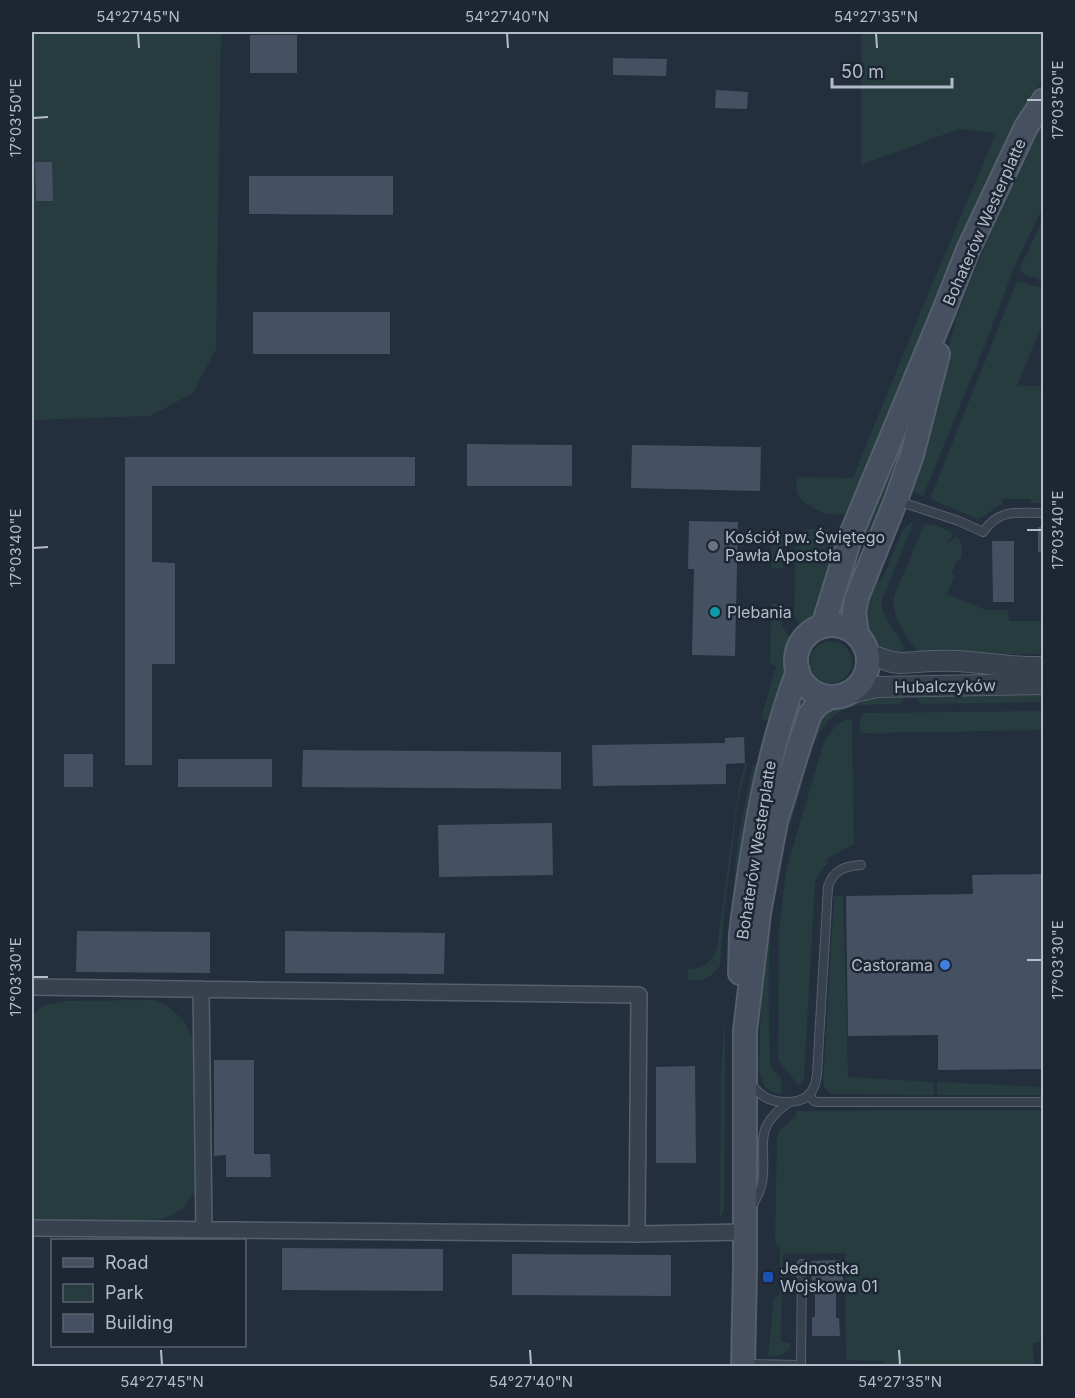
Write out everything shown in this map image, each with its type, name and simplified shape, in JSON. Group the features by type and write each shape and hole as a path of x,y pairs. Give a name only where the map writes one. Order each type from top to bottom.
{"main road":[{"name":"Bohaterów Westerplatte","path":"823,626 852,532 968,250 1026,127 1044,100"},
{"name":"Bohaterów Westerplatte","path":"862,644 854,612 857,597 912,455 938,357 944,313"},
{"path":"823,626 841,626 849,630 862,644 868,663 866,673 855,688 838,695 822,695 813,692 801,680 796,662 797,652 806,636 814,630 823,626"},
{"name":"Bohaterów Westerplatte","path":"745,1031 741,1005 740,964 745,899 760,805 769,765 785,705 798,671"},
{"name":"Bohaterów Westerplatte","path":"743,1365 745,1031 759,913 776,821 807,720 823,700 838,695"}],"street":[{"name":"Hubalczyków","path":"862,644 892,662 955,661 1007,667 1044,668"},
{"name":"Hubalczyków","path":"838,695 877,687 1044,684"},
{"path":"32,987 639,995 636,1234"},
{"path":"201,989 204,1230"},
{"path":"32,1228 636,1234 744,1228"}],"lane":[{"path":"896,500 959,521 983,532 990,522 998,517 1008,514 1044,513"},
{"path":"745,1070 754,1088 771,1101 802,1100 814,1087 817,1074 828,887 837,871 844,867 861,865"},
{"path":"808,1095 817,1102 1044,1102"},
{"path":"744,1228 762,1185 765,1131 772,1116 790,1102"},
{"path":"743,1365 801,1365 802,1264"}],"green space":[{"path":"32,32 221,32 216,349 193,393 150,416 32,420"},
{"path":"861,32 1043,32 1043,79 1011,133 851,511 835,515 820,511 802,501 797,491 797,477 853,478 996,133 959,129 861,165"},
{"path":"1043,124 1043,207 1015,265 923,496 911,489 956,319 1023,158"},
{"path":"1043,219 1044,280 1026,275 1019,270"},
{"path":"1017,281 1043,288 1043,322 1017,386 1043,386 1043,503 1031,503 1031,499 1003,499 1002,504 977,519 930,499"},
{"path":"915,411 901,462 867,542 863,541 861,537 907,418"},
{"path":"914,521 882,600 882,608 901,641 904,655 885,652 873,644 866,633 865,602 868,592 885,574 902,531"},
{"path":"930,524 954,534 948,543 956,536 961,545 961,558 960,561 957,560 952,573 955,575 947,594 986,610 1008,610 1009,621 1043,621 1043,654 919,654 897,619 893,604 894,596 924,525"},
{"path":"806,529 823,529 840,537 816,613 800,624 794,615 796,544 801,532"},
{"path":"771,532 783,532 783,568 772,569"},
{"path":"771,604 783,604 782,625 789,637 785,647 785,679 774,716 769,720 761,719 776,666 770,664"},
{"path":"831,641 839,642 846,647 851,654 851,670 846,677 839,682 831,683 823,682 816,677 811,670 810,662 811,654 816,647 823,642"},
{"path":"1043,694 1043,702 922,704 918,701 918,696"},
{"path":"873,696 904,696 901,704 862,705 849,707 839,712 830,719 818,736 806,769 803,771 821,716 832,709"},
{"path":"1043,711 1043,730 863,733 860,730 860,717 866,713"},
{"path":"848,719 852,722 854,844 827,859 828,863 815,882 804,1077 803,1082 798,1085 778,1058 779,932 785,878 823,745 833,729"},
{"path":"745,763 747,764 738,801 724,914 720,965 706,978 688,981 688,969 706,964 717,948 737,799"},
{"path":"753,765 758,767 739,862 728,974 735,868"},
{"path":"800,779 802,785 775,888 770,941 770,1062 781,1078 781,1094 771,1092 765,1087 759,1073 761,992 764,952 780,846"},
{"path":"834,896 843,896 848,1077 934,1082 934,1095 834,1094 828,1092 824,1087"},
{"path":"154,1000 169,1007 184,1021 195,1044 195,1191 182,1210 165,1218 142,1223 47,1223 35,1220 32,1218 32,1014 45,1005 64,1001"},
{"path":"724,1021 724,1211 720,1218 721,1078"},
{"path":"937,1082 1043,1087 1043,1095 937,1095"},
{"path":"1043,1110 1044,1341 1033,1343 1034,1366 885,1366 884,1361 846,1360 845,1253 783,1254 781,1342 791,1345 782,1355 768,1356 774,1299 779,1294 780,1247 775,1243 777,1136 780,1130 796,1116 796,1111"}],"building":[{"path":"250,35 297,35 297,73 250,73"},
{"path":"613,58 667,59 666,76 613,75"},
{"path":"716,90 748,92 747,109 715,108"},
{"path":"35,162 52,162 53,201 36,201"},
{"path":"249,176 393,176 393,215 249,214"},
{"path":"253,312 390,312 390,354 253,354"},
{"path":"467,444 572,445 572,486 467,486"},
{"path":"632,445 761,447 760,491 631,488"},
{"path":"125,457 415,457 415,486 152,486 152,562 175,563 175,664 152,664 152,765 125,765"},
{"name":"Plebania","path":"689,521 738,522 735,656 692,655 694,569 688,569"},
{"path":"1038,527 1044,527 1044,552 1038,552"},
{"path":"992,541 1014,541 1014,602 993,602"},
{"path":"744,737 745,763 726,764 726,784 593,786 592,745 725,743 725,738"},
{"path":"303,750 561,752 561,789 302,787"},
{"path":"64,754 93,754 93,787 64,787"},
{"path":"178,759 272,759 272,787 178,787"},
{"path":"552,823 553,875 439,877 438,825"},
{"name":"Castorama","path":"1044,874 1044,1069 938,1070 938,1035 848,1036 846,896 973,894 972,875"},
{"path":"77,931 210,932 210,973 76,972"},
{"path":"285,931 445,933 444,974 285,973"},
{"path":"214,1060 254,1060 254,1154 270,1154 271,1177 226,1177 226,1155 214,1156"},
{"path":"695,1066 696,1163 656,1163 656,1067"},
{"path":"282,1248 443,1249 443,1291 282,1290"},
{"path":"512,1254 671,1255 671,1296 512,1295"},
{"path":"843,1260 843,1294 836,1294 836,1318 839,1318 840,1336 812,1336 815,1290 812,1290 811,1261"}],"place":[{"name":"Kościół pw. Świętego Pawła Apostoła","path":"713,546"},
{"name":"Plebania","path":"715,612"},
{"name":"Castorama","path":"945,965"},
{"name":"Jednostka Wojskowa 01","path":"768,1277"}]}
